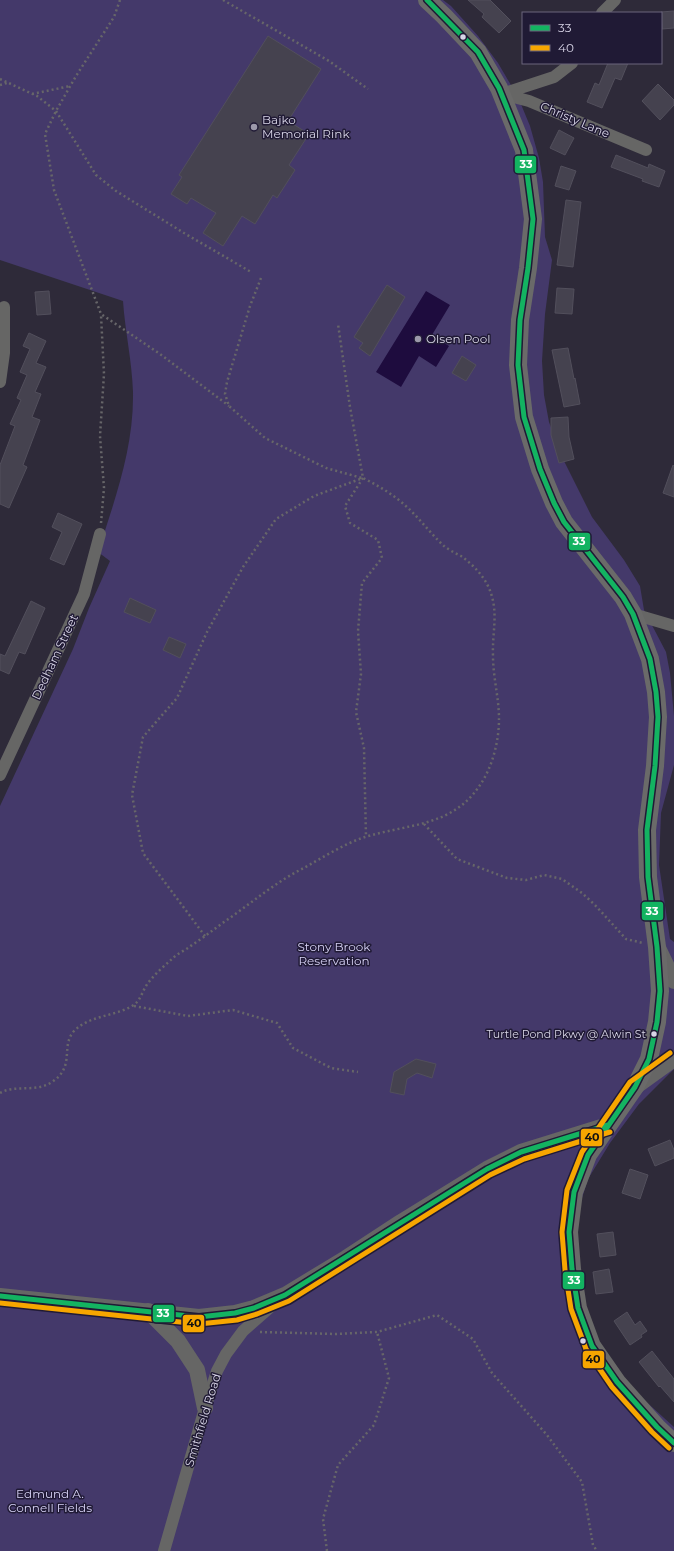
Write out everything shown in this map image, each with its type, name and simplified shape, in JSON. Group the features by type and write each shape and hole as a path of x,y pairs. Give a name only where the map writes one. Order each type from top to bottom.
{"main road":[{"path":"427,0 478,52 502,94 524,150 533,219 528,268 520,320 518,365 524,417 540,469 554,503 564,522 623,597 633,614 650,659 656,692 658,717 647,830 648,877 657,947 660,991 657,1022 649,1059 634,1087 588,1155 574,1192 570,1232 572,1269 578,1308 592,1346 617,1382 657,1427 674,1443"}],"street":[{"path":"603,12 615,0"},
{"path":"502,94 554,77 571,64"},
{"name":"Christy Lane","path":"502,94 529,100 646,150"},
{"path":"0,382 4,353 4,307"},
{"name":"Dedham Street","path":"0,775 84,594 100,534"},
{"path":"633,614 674,626"},
{"path":"657,947 674,981"},
{"path":"634,1087 674,1058"},
{"name":"Smithfield Road","path":"164,1551 217,1371 226,1354 243,1331 285,1295 487,1169 521,1152 608,1125"},
{"path":"0,1296 199,1317 235,1313 254,1308 285,1295"},
{"path":"148,1311 178,1341 197,1370 205,1408"}],"path":[{"path":"100,534 104,488 100,436 104,374 102,314 54,190 45,134 70,86 114,17 120,0"},
{"path":"223,0 329,61 368,89"},
{"path":"0,79 32,94 56,111 90,167 96,175 116,191 163,221 252,272"},
{"path":"0,85 7,83"},
{"path":"32,94 70,86"},
{"path":"229,406 225,394 227,382 250,306 261,278"},
{"path":"0,1093 6,1090 38,1088 52,1082 62,1073 65,1067 68,1042 74,1031 85,1023 94,1019 133,1005 141,997 150,981 174,956 205,936 258,897 297,872 355,841 366,837 424,824 448,815 461,806 479,788 486,776 491,765 498,731 499,719 493,667 495,605 487,584 477,570 463,558 447,548 407,507 382,488 363,478 326,468 265,438 229,406 160,354 102,314"},
{"path":"338,324 350,407 363,478 345,506 350,523 378,540 382,558 362,583 358,631 361,674 356,712 364,748 366,837"},
{"path":"205,936 143,853 132,795 143,737 177,698 207,632 221,606 243,568 276,519 314,496 363,478"},
{"path":"424,824 457,859 507,878 526,880 544,875 562,879 582,893 595,905 626,939 657,947"},
{"path":"133,1005 188,1016 233,1010 277,1023 292,1048 331,1068 358,1072"},
{"path":"243,1331 336,1334 377,1332 437,1315 473,1339 492,1374 547,1435 582,1482 593,1545 597,1551"},
{"path":"327,1551 323,1519 338,1465 374,1425 389,1378 377,1332"}],"green space":[{"name":"Stony Brook Reservation","path":"0,0 443,0 451,6 478,36 498,63 518,97 530,126 539,158 543,182 545,237 552,260 545,314 542,361 544,395 549,422 562,457 592,517 624,560 640,586 644,610 666,652 670,673 674,716 674,765 661,813 659,865 670,939 674,942 674,1069 639,1104 610,1143 588,1179 577,1214 570,1282 609,1368 674,1427 674,1551 0,1551 0,806 73,649 110,561 98,552 117,493 127,453 133,392 123,301 0,260"}],"shaded area":[{"path":"426,291 450,305 432,335 449,346 436,367 419,356 401,387 376,372"}],"building":[{"path":"468,0 490,0 511,21 499,33 482,17 484,14"},
{"path":"674,11 674,28 662,29 661,12"},
{"name":"Bajko Memorial Rink","path":"268,36 321,69 288,121 309,134 289,165 295,170 277,198 273,195 255,224 242,216 223,246 203,233 216,213 191,198 187,204 171,194 182,177 179,175"},
{"path":"608,64 628,64 621,80 615,78 602,108 587,102 595,83 599,85"},
{"path":"658,84 674,100 674,105 660,120 642,101"},
{"path":"559,130 574,138 565,155 550,148"},
{"path":"616,155 648,168 649,164 665,171 659,187 642,181 643,179 611,167"},
{"path":"561,166 576,171 569,190 555,186"},
{"path":"566,200 581,202 573,267 557,265"},
{"path":"387,285 405,297 370,356 359,348 363,343 354,337"},
{"path":"557,288 574,289 572,314 555,313"},
{"path":"49,291 51,314 37,315 35,292"},
{"path":"29,333 46,341 36,363 46,367 35,392 41,394 32,417 40,420 23,465 27,467 9,508 0,504 0,465 15,426 10,424 21,400 17,398 27,375 20,372 30,349 23,346"},
{"path":"568,348 580,404 564,407 552,350"},
{"path":"462,356 476,365 466,381 452,373"},
{"path":"568,417 569,437 574,459 559,463 551,435 551,418"},
{"path":"673,465 674,466 674,497 663,493"},
{"path":"58,513 82,524 64,565 50,559 62,532 52,527"},
{"path":"130,598 156,610 150,623 124,612"},
{"path":"31,601 45,608 25,654 19,652 9,674 0,670 0,654 5,656"},
{"path":"169,637 186,644 180,658 163,650"},
{"path":"416,1059 436,1064 432,1078 417,1073 407,1079 404,1095 390,1092 394,1072"},
{"path":"670,1140 674,1150 674,1158 655,1166 648,1149"},
{"path":"630,1169 648,1175 640,1199 622,1193"},
{"path":"613,1232 616,1255 600,1257 597,1234"},
{"path":"609,1269 613,1292 596,1294 593,1272"},
{"path":"627,1312 635,1325 640,1321 647,1331 641,1335 642,1337 630,1345 614,1321"},
{"path":"652,1351 674,1379 674,1402 660,1386 659,1387 639,1362"}],"transit line":[{"name":"33","path":"427,0 478,52 499,88 524,150 533,219 528,268 520,320 518,365 524,417 540,469 554,503 564,522 623,597 633,614 650,659 656,692 658,717 655,766 647,830 648,877 657,947 660,991 657,1022 649,1059 635,1087 588,1155 574,1192 569,1232 572,1269 578,1308 592,1346 617,1382 657,1427 674,1443"},
{"name":"40","path":"669,1448 652,1432 612,1387 586,1349 571,1309 565,1270 562,1232 567,1190 582,1152 630,1082 670,1053"},
{"name":"33","path":"0,1296 199,1317 235,1313 254,1308 285,1295 487,1169 521,1152 608,1125"},
{"name":"40","path":"0,1303 199,1324 237,1320 257,1314 289,1301 490,1175 524,1159 610,1132"}],"place":[{"name":"Bajko Memorial Rink","path":"254,127"},
{"name":"Olsen Pool","path":"418,339"},
{"name":"Turtle Pond Pkwy @ Alwin St","path":"654,1034"}],"park label":[{"name":"Edmund A. Connell Fields","path":"50,1501"}]}
